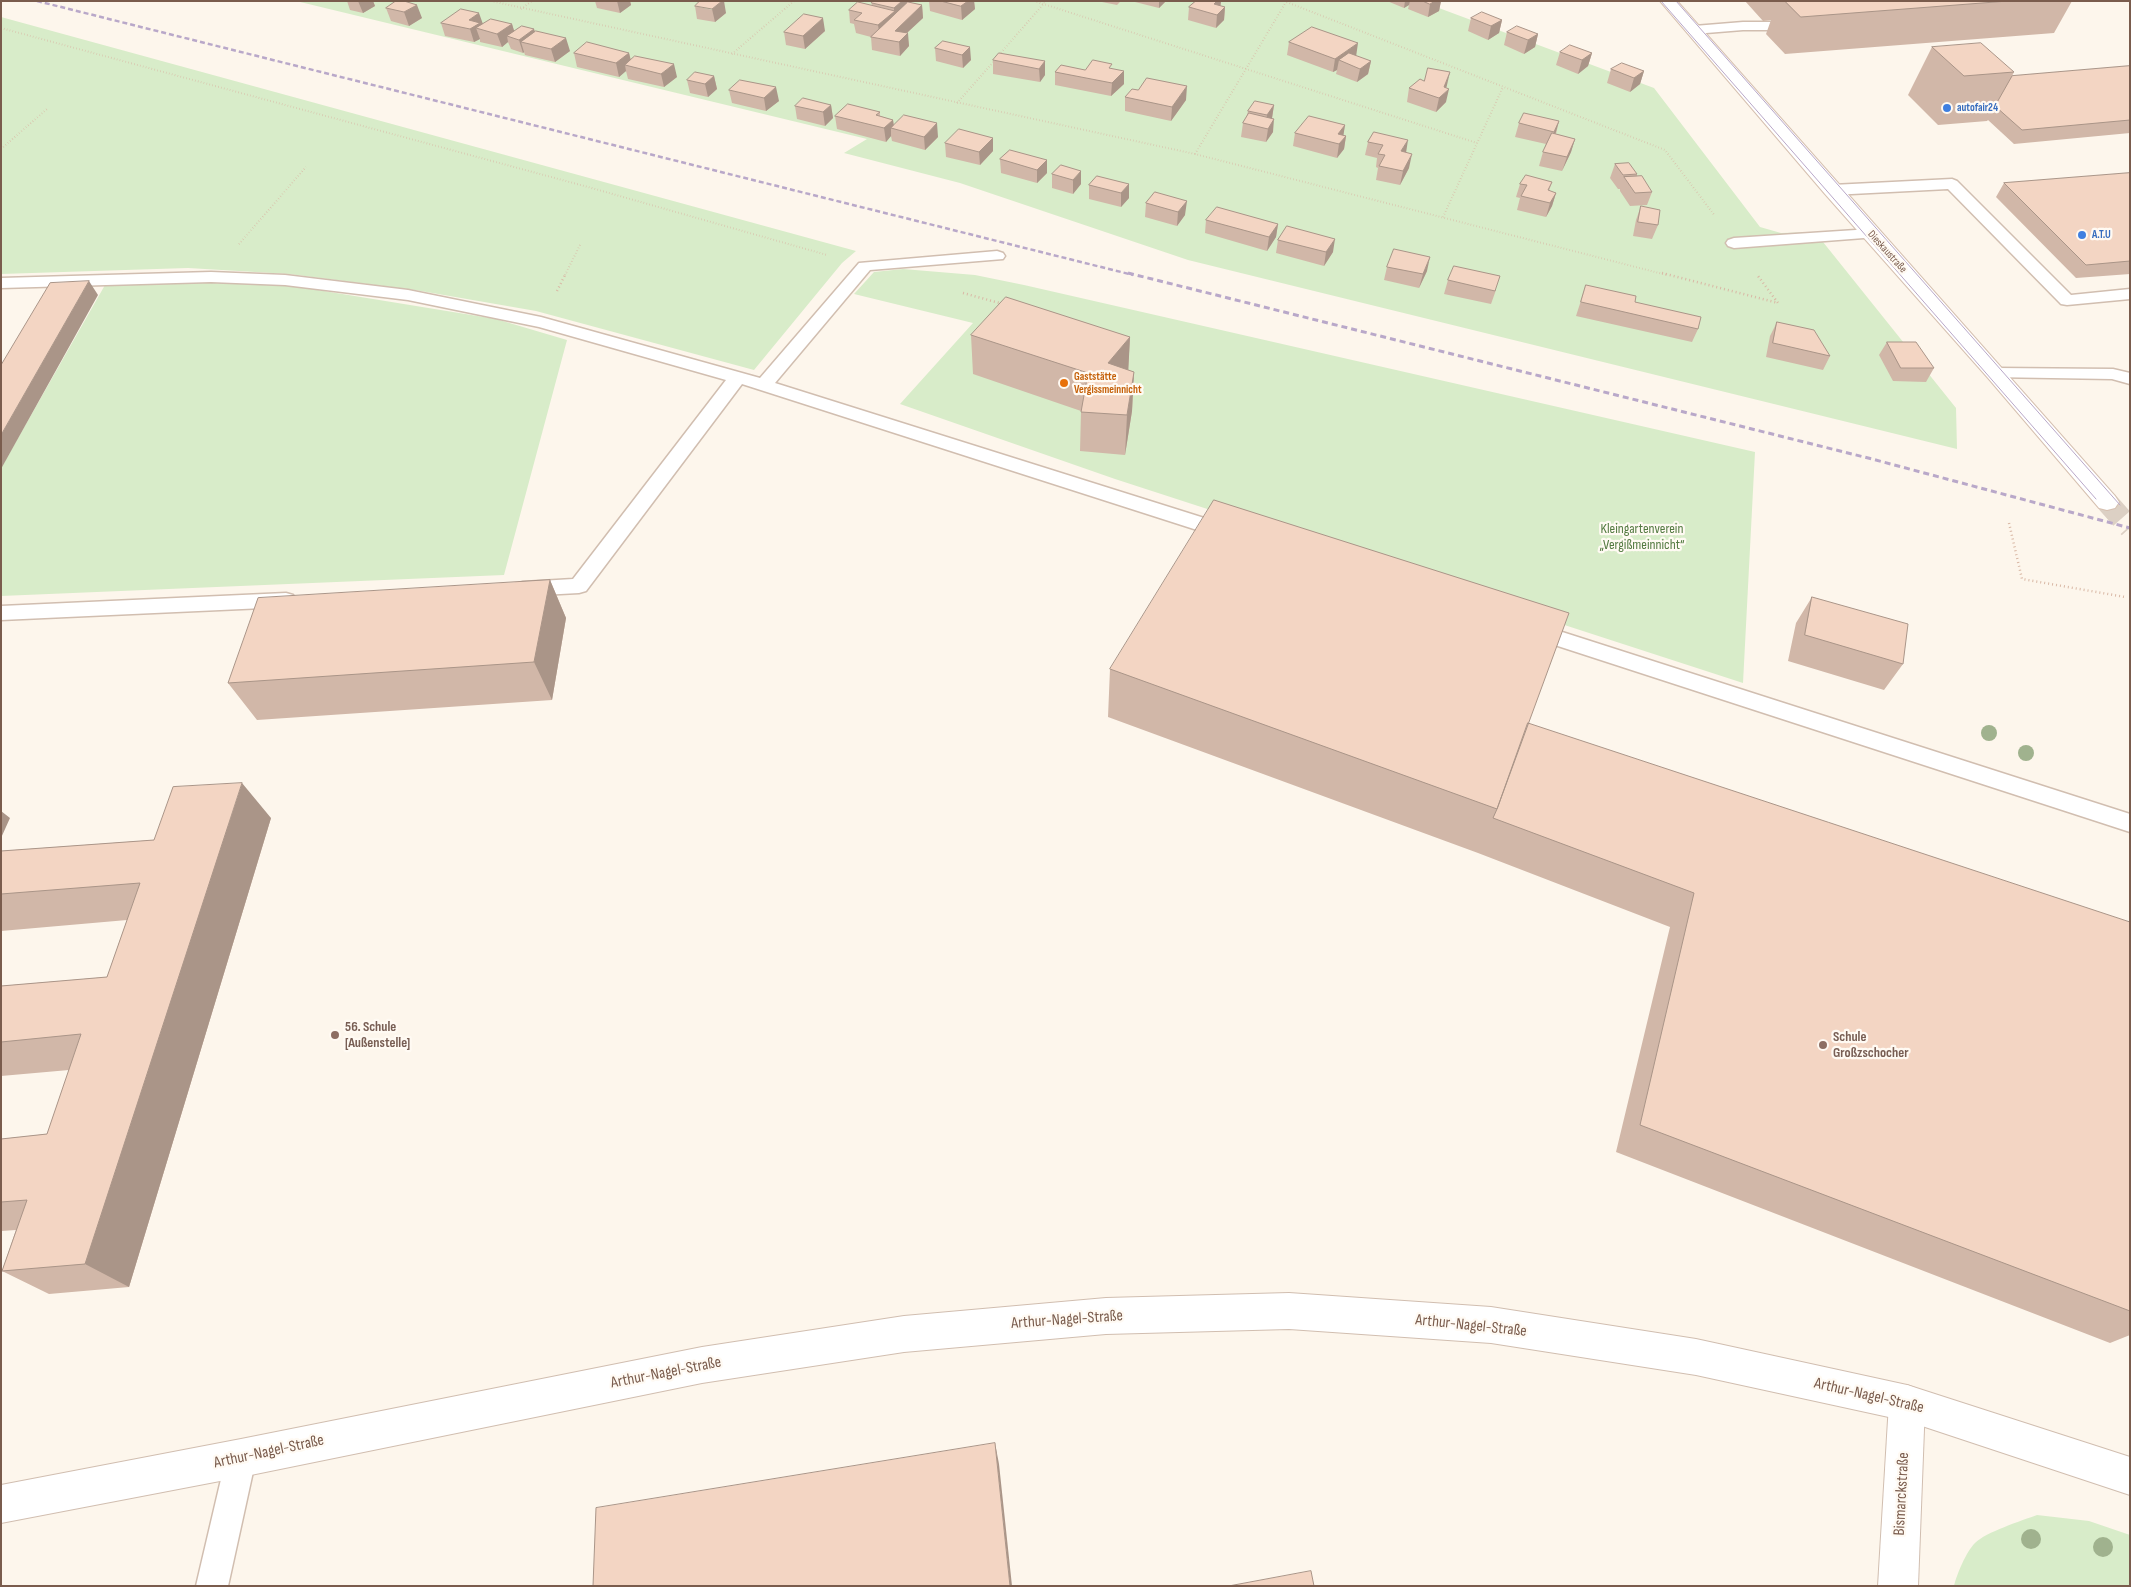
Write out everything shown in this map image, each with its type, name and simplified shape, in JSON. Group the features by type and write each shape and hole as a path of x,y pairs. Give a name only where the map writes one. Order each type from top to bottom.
{"street":[{"name":"Dieskaustraße","path":"1668,1 1832,190 1996,373 2107,502"},
{"name":"Arthur-Nagel-Straße","path":"1,1504 241,1458 702,1365 904,1334 1106,1316 1289,1311 1491,1325 1696,1357 1907,1403 2130,1476"},
{"name":"Bismarckstraße","path":"1898,1586 1907,1403"}],"lane":[{"path":"1694,30 1743,26 1780,28 1808,25"},
{"path":"1832,190 1952,184 2067,300 2130,294"},
{"path":"1734,243 1871,234"},
{"path":"764,385 865,266 997,256"},
{"path":"1,283 212,276 285,280 408,295 541,322 738,377 1248,538"},
{"path":"1996,373 2113,374 2130,379"},
{"path":"500,590 579,586 738,377"},
{"path":"1,613 300,599"},
{"path":"1511,624 2130,823"},
{"path":"212,1586 241,1458"}],"path":[{"path":"491,1 1195,154 1778,303 1665,150 1285,2 1195,154"},
{"path":"521,9 532,1"},
{"path":"732,54 794,1"},
{"path":"1034,1 1477,143"},
{"path":"957,103 1046,1"},
{"path":"1,28 579,184 865,266"},
{"path":"1443,218 1503,87"},
{"path":"1,149 46,110"},
{"path":"212,276 306,166"},
{"path":"541,322 580,246"},
{"path":"957,292 1005,305"},
{"path":"2009,522 2022,579 2125,597"}],"green space":[{"path":"296,1 1420,1 1654,88 1760,227 1781,233 1815,232 1956,408 1957,449 1188,260 960,183 844,153 867,139"},
{"path":"1,17 856,251 842,263 754,370 536,311 415,290 289,274 188,268 1,274"},
{"name":"Kleingartenverein „Vergißmeinnicht“","path":"903,269 975,275 1024,285 1755,452 1743,683 1115,479 900,404 973,323 854,294 874,272"},
{"path":"173,282 287,285 496,319 567,340 504,575 1,596 1,468 105,285"},
{"path":"2037,1515 2089,1521 2130,1535 2130,1586 1954,1586 1962,1563 1975,1543 1995,1531"}],"building":[{"path":"396,1 417,5 404,12 386,8"},
{"path":"700,1 722,1 712,9 695,6"},
{"path":"871,1 902,1 894,8 872,3"},
{"path":"941,1 968,1 961,6"},
{"path":"1196,1 1217,1 1214,4 1225,7 1217,15 1189,7"},
{"path":"1423,1 1435,1 1430,4"},
{"path":"1785,1 2008,1 1801,17"},
{"path":"858,2 895,11 878,25 854,20 862,13 849,10"},
{"path":"908,2 922,5 895,31 908,33 899,42 871,37"},
{"path":"461,9 479,13 469,20 480,23 470,29 441,23"},
{"path":"1482,12 1502,20 1491,26 1471,18"},
{"path":"804,14 823,18 803,36 784,32"},
{"path":"491,19 512,24 497,34 476,28"},
{"path":"522,26 534,29 519,40 507,36"},
{"path":"1517,26 1538,34 1528,40 1507,32"},
{"path":"1312,27 1358,43 1335,59 1289,42"},
{"path":"536,31 566,38 551,49 521,42"},
{"path":"943,41 970,47 962,55 935,48"},
{"path":"587,42 629,53 616,63 574,53"},
{"path":"1981,43 2014,72 1964,76 1932,47"},
{"path":"1570,45 1592,53 1582,60 1560,52"},
{"path":"999,53 1045,61 1039,69 993,60"},
{"path":"1349,53 1371,61 1360,69 1339,60"},
{"path":"635,56 674,64 661,74 625,65"},
{"path":"1093,60 1112,64 1109,68 1124,71 1112,83 1055,72 1061,65 1085,70"},
{"path":"1622,63 1644,71 1634,78 1611,69"},
{"path":"2130,66 2130,120 2022,130 1995,106 2012,76"},
{"path":"1428,68 1450,72 1444,87 1449,89 1439,98 1409,88 1420,79 1424,81"},
{"path":"695,72 714,76 705,84 687,80"},
{"path":"1147,78 1187,86 1172,107 1125,97 1132,89 1138,90"},
{"path":"740,80 776,87 764,98 729,90"},
{"path":"803,98 831,105 823,112 795,106"},
{"path":"1255,101 1274,105 1267,115 1248,111"},
{"path":"848,104 880,112 876,115 893,120 884,128 835,116"},
{"path":"1249,113 1274,119 1268,129 1243,123"},
{"path":"1524,113 1559,121 1554,132 1519,123"},
{"path":"904,115 937,123 924,137 891,128"},
{"path":"1309,116 1345,125 1338,134 1346,136 1339,144 1295,133"},
{"path":"959,129 993,138 979,152 945,143"},
{"path":"1374,132 1408,140 1401,151 1412,154 1403,171 1379,166 1385,155 1378,154 1383,145 1368,142"},
{"path":"1552,133 1575,139 1567,157 1543,152"},
{"path":"1010,150 1047,160 1037,170 1000,159"},
{"path":"1629,163 1637,174 1623,175 1615,164"},
{"path":"1061,165 1081,171 1073,180 1052,174"},
{"name":"A.T.U","path":"2130,173 2130,261 2086,265 2004,183"},
{"path":"1526,175 1552,182 1548,190 1556,193 1550,203 1521,196 1527,185 1520,184"},
{"path":"1097,176 1129,184 1121,193 1089,185"},
{"path":"1642,176 1652,192 1635,193 1624,177"},
{"path":"1155,192 1187,201 1178,212 1146,203"},
{"path":"1641,206 1660,210 1658,225 1638,222"},
{"path":"1217,207 1278,224 1269,237 1206,220"},
{"path":"1287,226 1335,239 1326,252 1278,240"},
{"path":"1394,249 1430,257 1423,274 1387,267"},
{"path":"1454,266 1500,276 1495,291 1448,280"},
{"path":"89,281 1,435 1,365 50,283"},
{"path":"1586,285 1636,296 1635,302 1701,317 1698,329 1581,302"},
{"path":"1006,297 1130,337 1108,363 1134,372 1127,415 1081,412 1088,373 971,335"},
{"path":"1777,322 1814,330 1830,356 1773,343"},
{"path":"1887,342 1916,342 1934,368 1901,368"},
{"path":"1214,500 1569,613 1497,809 1110,669"},
{"path":"550,580 534,662 228,683 258,598"},
{"path":"1812,597 1908,624 1903,664 1805,635"},
{"path":"1528,723 2130,922 2130,1311 1640,1125 1694,893 1493,818"},
{"path":"242,783 85,1264 2,1271 27,1200 1,1202 1,1139 47,1134 81,1034 1,1042 1,986 107,977 140,883 1,894 1,851 154,840 173,787"},
{"path":"995,1443 1010,1586 593,1586 596,1508"},
{"path":"1311,1571 1314,1586 1229,1586"}],"tunnel":[{"path":"2107,502 2130,528"}],"tram line":[{"path":"1661,1 2096,499"},
{"path":"1676,1 2120,505"}],"railway":[{"path":"37,1 1133,275"},
{"path":"1128,273 1872,459 2130,528"}],"place":[{"name":"autofair24","path":"1947,108"},
{"name":"A.T.U","path":"2082,235"},
{"name":"Gaststätte Vergissmeinnicht","path":"1064,383"},
{"name":"56. Schule [Außenstelle]","path":"335,1035"},
{"name":"Schule Großzschocher","path":"1823,1045"}]}
